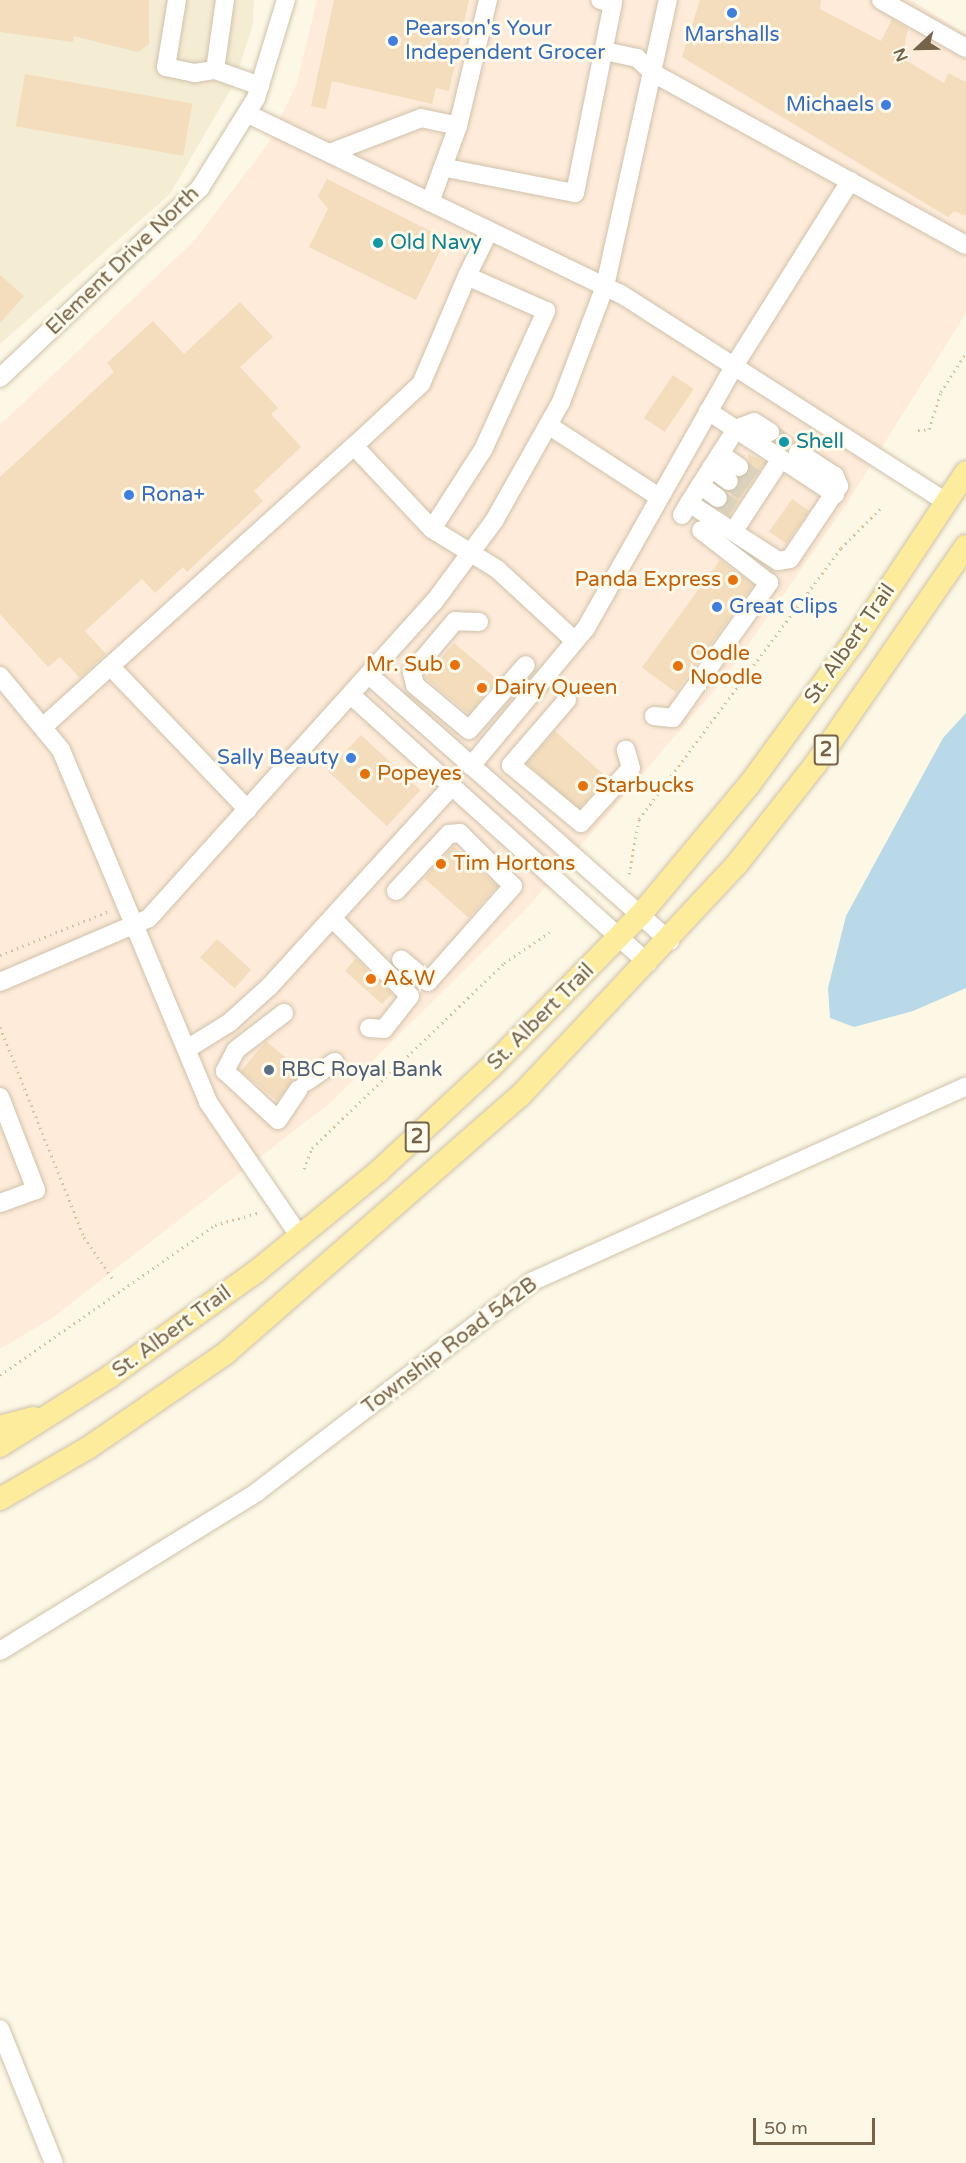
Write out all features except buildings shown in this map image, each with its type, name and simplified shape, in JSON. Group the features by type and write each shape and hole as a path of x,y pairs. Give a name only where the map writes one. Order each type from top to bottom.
{"main road":[{"name":"St. Albert Trail","path":"0,1446 44,1420 300,1237 452,1106 621,936 756,775 966,472"},
{"name":"St. Albert Trail","path":"0,1499 152,1405 297,1295 449,1164 670,941 815,765 966,546"},
{"path":"0,1427 24,1417 44,1420"}],"street":[{"path":"177,0 166,67 195,73 215,69 260,86"},
{"path":"215,69 225,0"},
{"name":"Element Drive North","path":"0,378 200,188 248,114 260,86 286,0"},
{"path":"430,202 446,168 488,0"},
{"path":"446,168 575,193 614,3 600,0"},
{"path":"0,982 139,926 248,810 369,675 471,553 548,425 605,286 668,0"},
{"path":"881,0 966,48"},
{"path":"604,51 637,58 653,73 966,245"},
{"path":"248,114 605,286 735,363 946,502"},
{"path":"330,153 421,118 458,126"},
{"path":"471,766 575,641 735,363 850,181"},
{"path":"44,726 421,384 467,276 489,231"},
{"path":"432,529 483,450 546,311 467,276"},
{"path":"708,411 835,494"},
{"path":"770,432 754,422 736,429 686,509 784,561 839,486 835,476 798,452"},
{"path":"548,425 659,497"},
{"path":"354,446 432,529 498,569 575,641"},
{"path":"733,532 740,514 756,490 782,459"},
{"path":"716,461 734,474"},
{"path":"700,485 718,498"},
{"path":"654,716 673,718 769,583 701,530"},
{"path":"478,622 455,621 412,672 415,684 469,730 526,665"},
{"path":"110,666 248,810"},
{"path":"369,675 670,941"},
{"path":"0,676 44,726 75,776 218,1121 300,1237"},
{"path":"351,695 621,936 648,963"},
{"path":"567,700 511,765 580,823 631,768 626,750"},
{"path":"186,1048 229,1023 333,918 452,786"},
{"path":"396,891 449,834 460,833 513,886 428,982 401,959"},
{"path":"333,918 410,996 384,1029 369,1028"},
{"path":"284,1013 236,1050 225,1071 278,1120 303,1086 335,1062"},
{"name":"Township Road 542B","path":"0,1650 257,1492 533,1281 966,1086"},
{"path":"0,1097 36,1190 0,1203"},
{"path":"0,2029 54,2163"}],"path":[{"path":"918,430 929,429 941,392 966,353"},
{"path":"629,874 639,819 831,561 882,507"},
{"path":"0,955 115,908"},
{"path":"304,1169 312,1148 504,963 550,932"},
{"path":"0,1027 84,1237 114,1281"},
{"path":"0,1375 215,1225 257,1213"}],"shaded area":[{"path":"0,0 254,0 253,24 234,84 170,194 0,344"},
{"path":"317,0 911,0 966,34 966,313 845,506 725,678 527,908 330,1103 52,1318 0,1349 0,425 194,241 268,144 297,83"}],"water":[{"path":"966,713 966,988 913,1011 854,1027 830,1018 828,988 846,916 943,738"}],"tunnel":[{"path":"770,432 798,452"},
{"path":"739,467 757,480"},
{"path":"729,481 747,495"},
{"path":"718,498 737,511"}],"place":[{"name":"Marshalls","path":"732,13"},
{"name":"Pearson's Your Independent Grocer","path":"393,41"},
{"name":"Michaels","path":"886,105"},
{"name":"Old Navy","path":"378,243"},
{"name":"Shell","path":"784,442"},
{"name":"Rona+","path":"129,495"},
{"name":"Panda Express","path":"733,580"},
{"name":"Great Clips","path":"717,607"},
{"name":"Mr. Sub","path":"455,665"},
{"name":"Oodle Noodle","path":"678,666"},
{"name":"Dairy Queen","path":"482,688"},
{"name":"Sally Beauty","path":"351,758"},
{"name":"Popeyes","path":"365,774"},
{"name":"Starbucks","path":"583,786"},
{"name":"Tim Hortons","path":"441,864"},
{"name":"A&W","path":"371,979"},
{"name":"RBC Royal Bank","path":"269,1070"}]}
